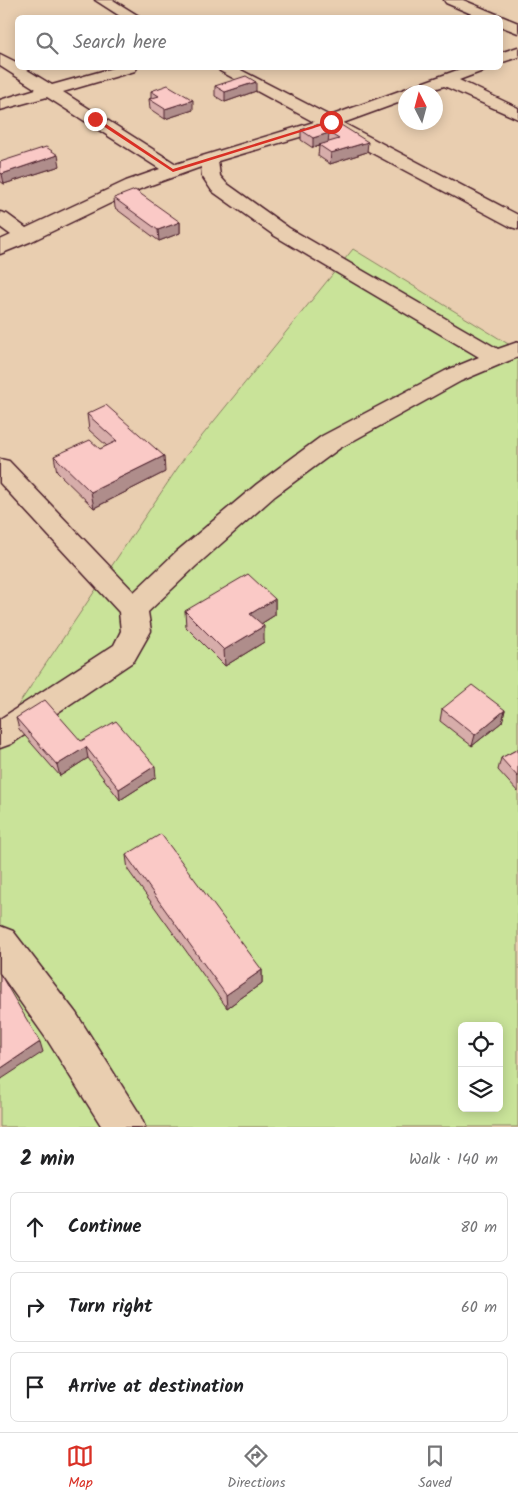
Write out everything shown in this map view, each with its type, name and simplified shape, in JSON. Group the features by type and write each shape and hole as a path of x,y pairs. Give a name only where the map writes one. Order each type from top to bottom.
{"street":[{"path":"102,0 130,15"},
{"path":"451,0 488,15"},
{"path":"503,22 518,29"},
{"path":"503,57 518,52"},
{"path":"0,59 15,69"},
{"path":"17,70 173,170"},
{"path":"0,105 122,70"},
{"path":"230,70 518,223"},
{"path":"430,85 472,70"},
{"path":"445,80 518,114"},
{"path":"0,248 99,200 173,170 331,122 398,97"},
{"path":"209,158 211,176 219,187 282,232 507,353"},
{"path":"0,218 25,237"},
{"path":"133,609 186,559 266,490 331,442 453,376 507,353"},
{"path":"0,467 133,609 136,631 124,653 0,735"},
{"path":"0,943 62,1027 124,1127"}],"green space":[{"path":"353,249 518,350 518,1127 0,1127 0,732 185,457"}],"building":[{"path":"246,76 256,82 225,92 215,86"},
{"path":"168,85 193,100 165,109 149,99 159,96 151,91"},
{"path":"333,120 368,142 331,153 319,145 339,139 329,133 313,138 301,130"},
{"path":"46,147 58,155 2,174 0,172 0,162"},
{"path":"135,190 180,222 158,230 114,198"},
{"path":"106,405 164,456 91,492 54,456 90,440 100,449 117,441 87,414"},
{"path":"248,574 275,599 250,614 264,626 224,650 185,611"},
{"path":"472,685 505,710 475,735 442,709"},
{"path":"45,700 81,741 116,721 155,766 119,789 86,747 57,765 16,718"},
{"path":"518,749 518,777 501,758"},
{"path":"161,834 262,970 226,995 126,855"},
{"path":"0,974 40,1042 0,1069"}],"route":[{"path":"95,119 173,170 331,122"}]}
